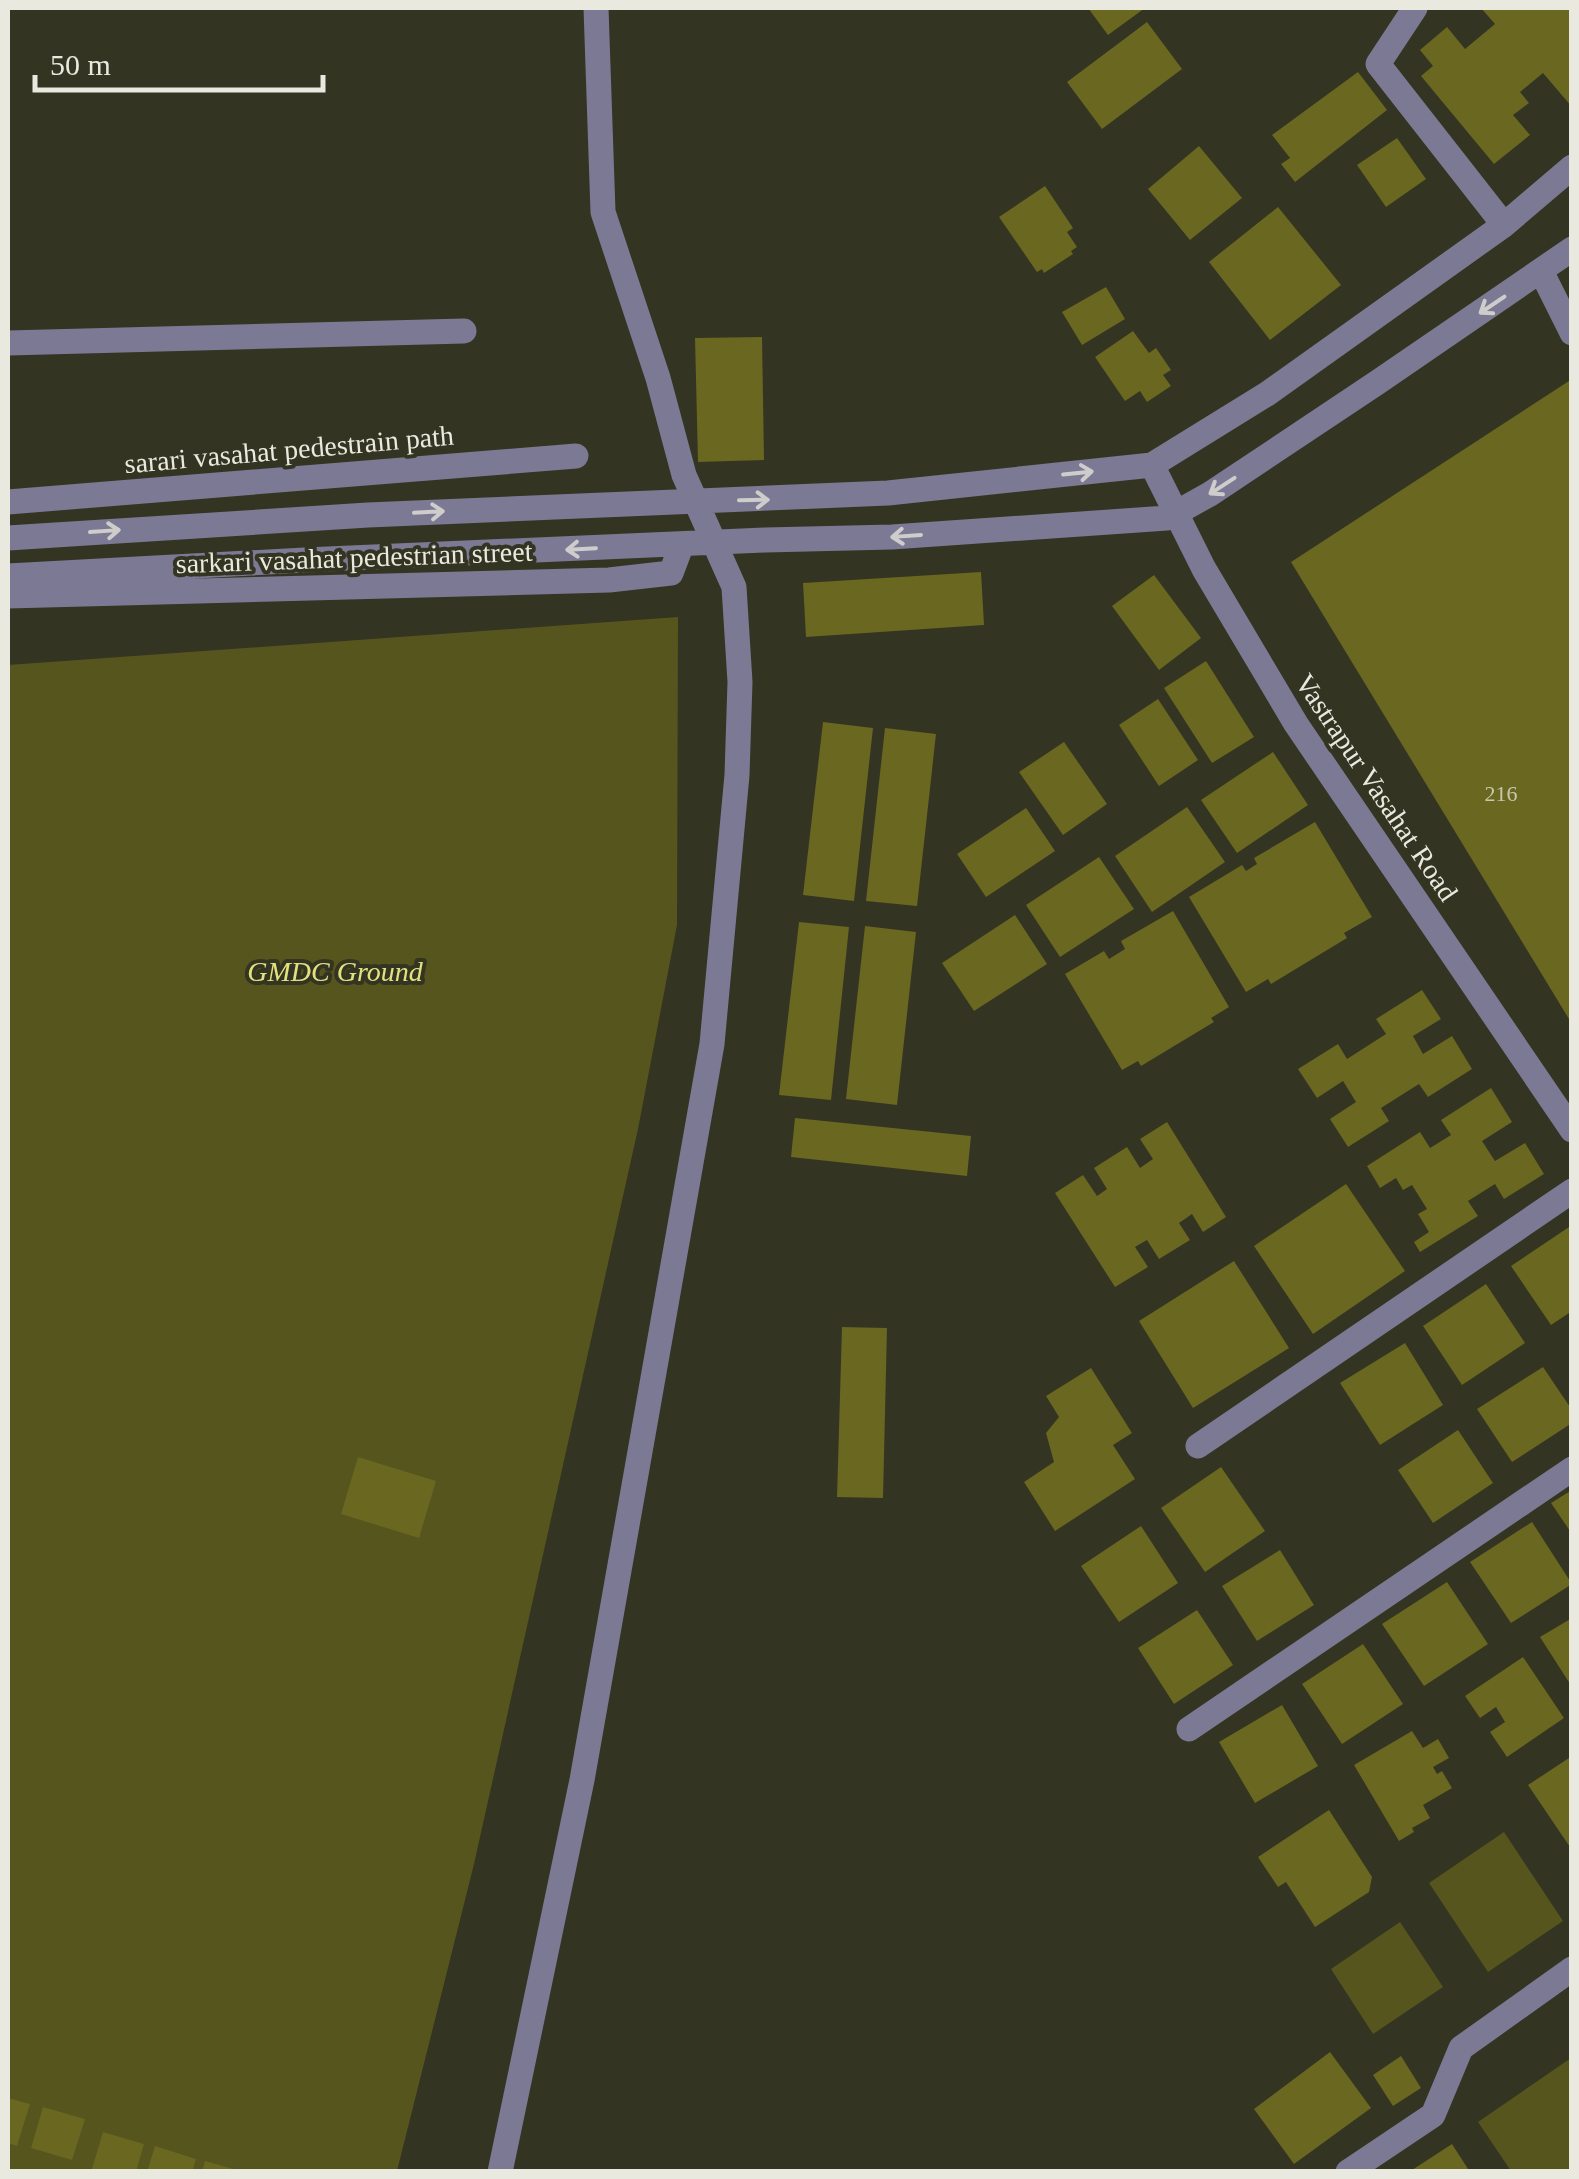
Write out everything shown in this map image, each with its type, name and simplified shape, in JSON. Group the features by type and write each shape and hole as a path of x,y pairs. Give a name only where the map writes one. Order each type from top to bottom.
{"street":[{"path":"500,2172 582,1780 712,1044 737,776 740,682 734,588 684,475 658,378 603,212 596,8"},
{"path":"1415,8 1378,64 1504,224"},
{"path":"8,538 386,514 888,493 1152,465 1267,394 1504,224 1572,167"},
{"path":"8,576 892,537 1167,518 1210,494 1572,249"},
{"path":"1541,271 1572,333"},
{"path":"8,343 464,331"},
{"name":"sarari vasahat pedestrain path","path":"8,502 576,456"},
{"name":"Vastrapur Vasahat Road","path":"1152,465 1204,569 1296,724 1572,1130"},
{"name":"sarkari vasahat pedestrian street","path":"8,596 609,580 671,573 682,544"},
{"path":"1198,1446 1572,1191"},
{"path":"1190,1729 1572,1469"},
{"path":"1348,2172 1433,2115 1460,2048 1572,1968"}],"green space":[{"name":"GMDC Ground","path":"678,617 677,925 638,1129 474,1864 397,2171 8,2172 8,665"},
{"path":"1504,1832 1563,1921 1488,1972 1429,1883"},
{"path":"1400,1922 1443,1987 1373,2034 1331,1969"},
{"path":"1571,2058 1571,2171 1511,2171 1478,2122"}],"building":[{"path":"1088,8 1145,8 1108,35"},
{"path":"1481,8 1572,8 1572,107 1543,73 1520,92 1529,103 1513,115 1530,135 1494,164 1421,76 1433,66 1420,50 1447,27 1465,49 1495,24"},
{"path":"1147,22 1182,69 1102,129 1067,82"},
{"path":"1358,72 1387,110 1295,182 1281,164 1290,158 1272,135"},
{"path":"1397,138 1426,179 1386,207 1357,165"},
{"path":"1199,146 1242,198 1190,240 1148,189"},
{"path":"1045,186 1073,228 1067,232 1077,247 1071,251 1073,254 1044,273 1042,269 1037,272 999,217"},
{"path":"1278,207 1341,285 1270,340 1209,262"},
{"path":"1106,287 1125,319 1082,345 1062,312"},
{"path":"1133,331 1149,353 1156,348 1171,370 1163,375 1171,386 1147,402 1140,391 1125,401 1095,357"},
{"path":"762,337 764,460 698,462 695,338"},
{"path":"1572,379 1572,1024 1291,562"},
{"path":"981,572 984,625 806,637 803,583"},
{"path":"1154,575 1201,638 1159,670 1112,606"},
{"path":"1206,661 1254,737 1212,763 1164,688"},
{"path":"1158,699 1198,760 1159,786 1119,725"},
{"path":"823,722 873,728 854,901 803,895"},
{"path":"885,728 936,734 917,906 866,901"},
{"path":"1064,742 1107,804 1063,835 1019,772"},
{"path":"1273,752 1308,805 1237,853 1201,800"},
{"path":"1187,807 1225,862 1152,912 1115,856"},
{"path":"1026,808 1055,851 986,897 957,854"},
{"path":"1315,822 1372,917 1344,933 1347,938 1271,984 1268,979 1246,992 1189,897 1242,865 1246,871 1257,864 1254,858"},
{"path":"1099,857 1134,909 1060,957 1026,905"},
{"path":"1173,911 1229,1007 1211,1018 1214,1022 1141,1066 1138,1061 1122,1070 1065,974 1104,951 1109,959 1125,949 1121,941"},
{"path":"1015,915 1047,964 974,1011 942,963"},
{"path":"799,922 849,927 831,1100 779,1095"},
{"path":"865,926 916,932 897,1105 846,1099"},
{"path":"1422,990 1441,1019 1413,1036 1423,1054 1452,1036 1472,1069 1428,1097 1419,1084 1381,1108 1389,1121 1348,1147 1330,1119 1356,1102 1343,1081 1317,1098 1298,1069 1338,1044 1347,1059 1386,1034 1376,1019"},
{"path":"1491,1088 1512,1122 1482,1141 1495,1161 1525,1143 1544,1174 1504,1199 1495,1184 1468,1201 1478,1216 1420,1252 1414,1242 1429,1232 1418,1214 1427,1209 1412,1185 1403,1190 1396,1178 1380,1188 1367,1166 1420,1132 1430,1148 1451,1135 1441,1120"},
{"path":"795,1118 971,1136 967,1176 791,1157"},
{"path":"1167,1122 1226,1217 1203,1232 1192,1214 1179,1223 1190,1240 1159,1259 1147,1240 1135,1247 1148,1267 1115,1287 1055,1193 1083,1175 1097,1196 1107,1189 1094,1168 1127,1147 1140,1168 1153,1159 1140,1139"},
{"path":"1346,1184 1405,1271 1313,1334 1254,1246"},
{"path":"1572,1225 1572,1311 1551,1325 1511,1266"},
{"path":"1234,1261 1289,1348 1193,1408 1139,1321"},
{"path":"1486,1284 1525,1343 1462,1385 1423,1326"},
{"path":"842,1327 887,1328 883,1498 837,1497"},
{"path":"1405,1343 1443,1405 1380,1445 1340,1383"},
{"path":"1543,1367 1572,1410 1572,1423 1512,1462 1477,1409"},
{"path":"1091,1368 1132,1433 1113,1445 1135,1479 1055,1531 1024,1482 1054,1462 1046,1433 1059,1417 1046,1396"},
{"path":"1458,1430 1493,1483 1433,1523 1398,1470"},
{"path":"358,1457 436,1481 419,1538 341,1514"},
{"path":"1221,1467 1265,1531 1205,1572 1161,1508"},
{"path":"1572,1490 1572,1534 1551,1503"},
{"path":"1532,1522 1572,1584 1511,1623 1470,1562"},
{"path":"1141,1526 1178,1583 1119,1622 1081,1566"},
{"path":"1280,1550 1314,1605 1257,1641 1222,1586"},
{"path":"1447,1582 1488,1644 1424,1686 1382,1624"},
{"path":"1197,1610 1233,1665 1174,1704 1138,1648"},
{"path":"1572,1618 1572,1687 1540,1637"},
{"path":"1363,1644 1403,1704 1342,1744 1302,1684"},
{"path":"1523,1657 1564,1718 1507,1757 1490,1732 1505,1722 1496,1707 1480,1718 1465,1696"},
{"path":"1282,1705 1318,1766 1255,1803 1219,1742"},
{"path":"1412,1731 1423,1748 1438,1739 1449,1758 1433,1767 1437,1774 1442,1771 1452,1788 1423,1805 1430,1818 1399,1841 1354,1765"},
{"path":"1572,1756 1572,1850 1528,1785"},
{"path":"1329,1810 1372,1877 1369,1892 1315,1927 1286,1882 1278,1887 1258,1857"},
{"path":"1330,2052 1371,2108 1294,2164 1254,2109"},
{"path":"1401,2056 1421,2088 1393,2106 1373,2075"},
{"path":"8,2098 30,2104 17,2146 8,2143"},
{"path":"43,2107 85,2119 72,2160 31,2148"},
{"path":"103,2132 144,2144 136,2172 91,2172"},
{"path":"1452,2144 1470,2172 1409,2172"},
{"path":"155,2146 196,2159 192,2172 147,2172"},
{"path":"205,2161 237,2170 237,2172 202,2172"}]}
